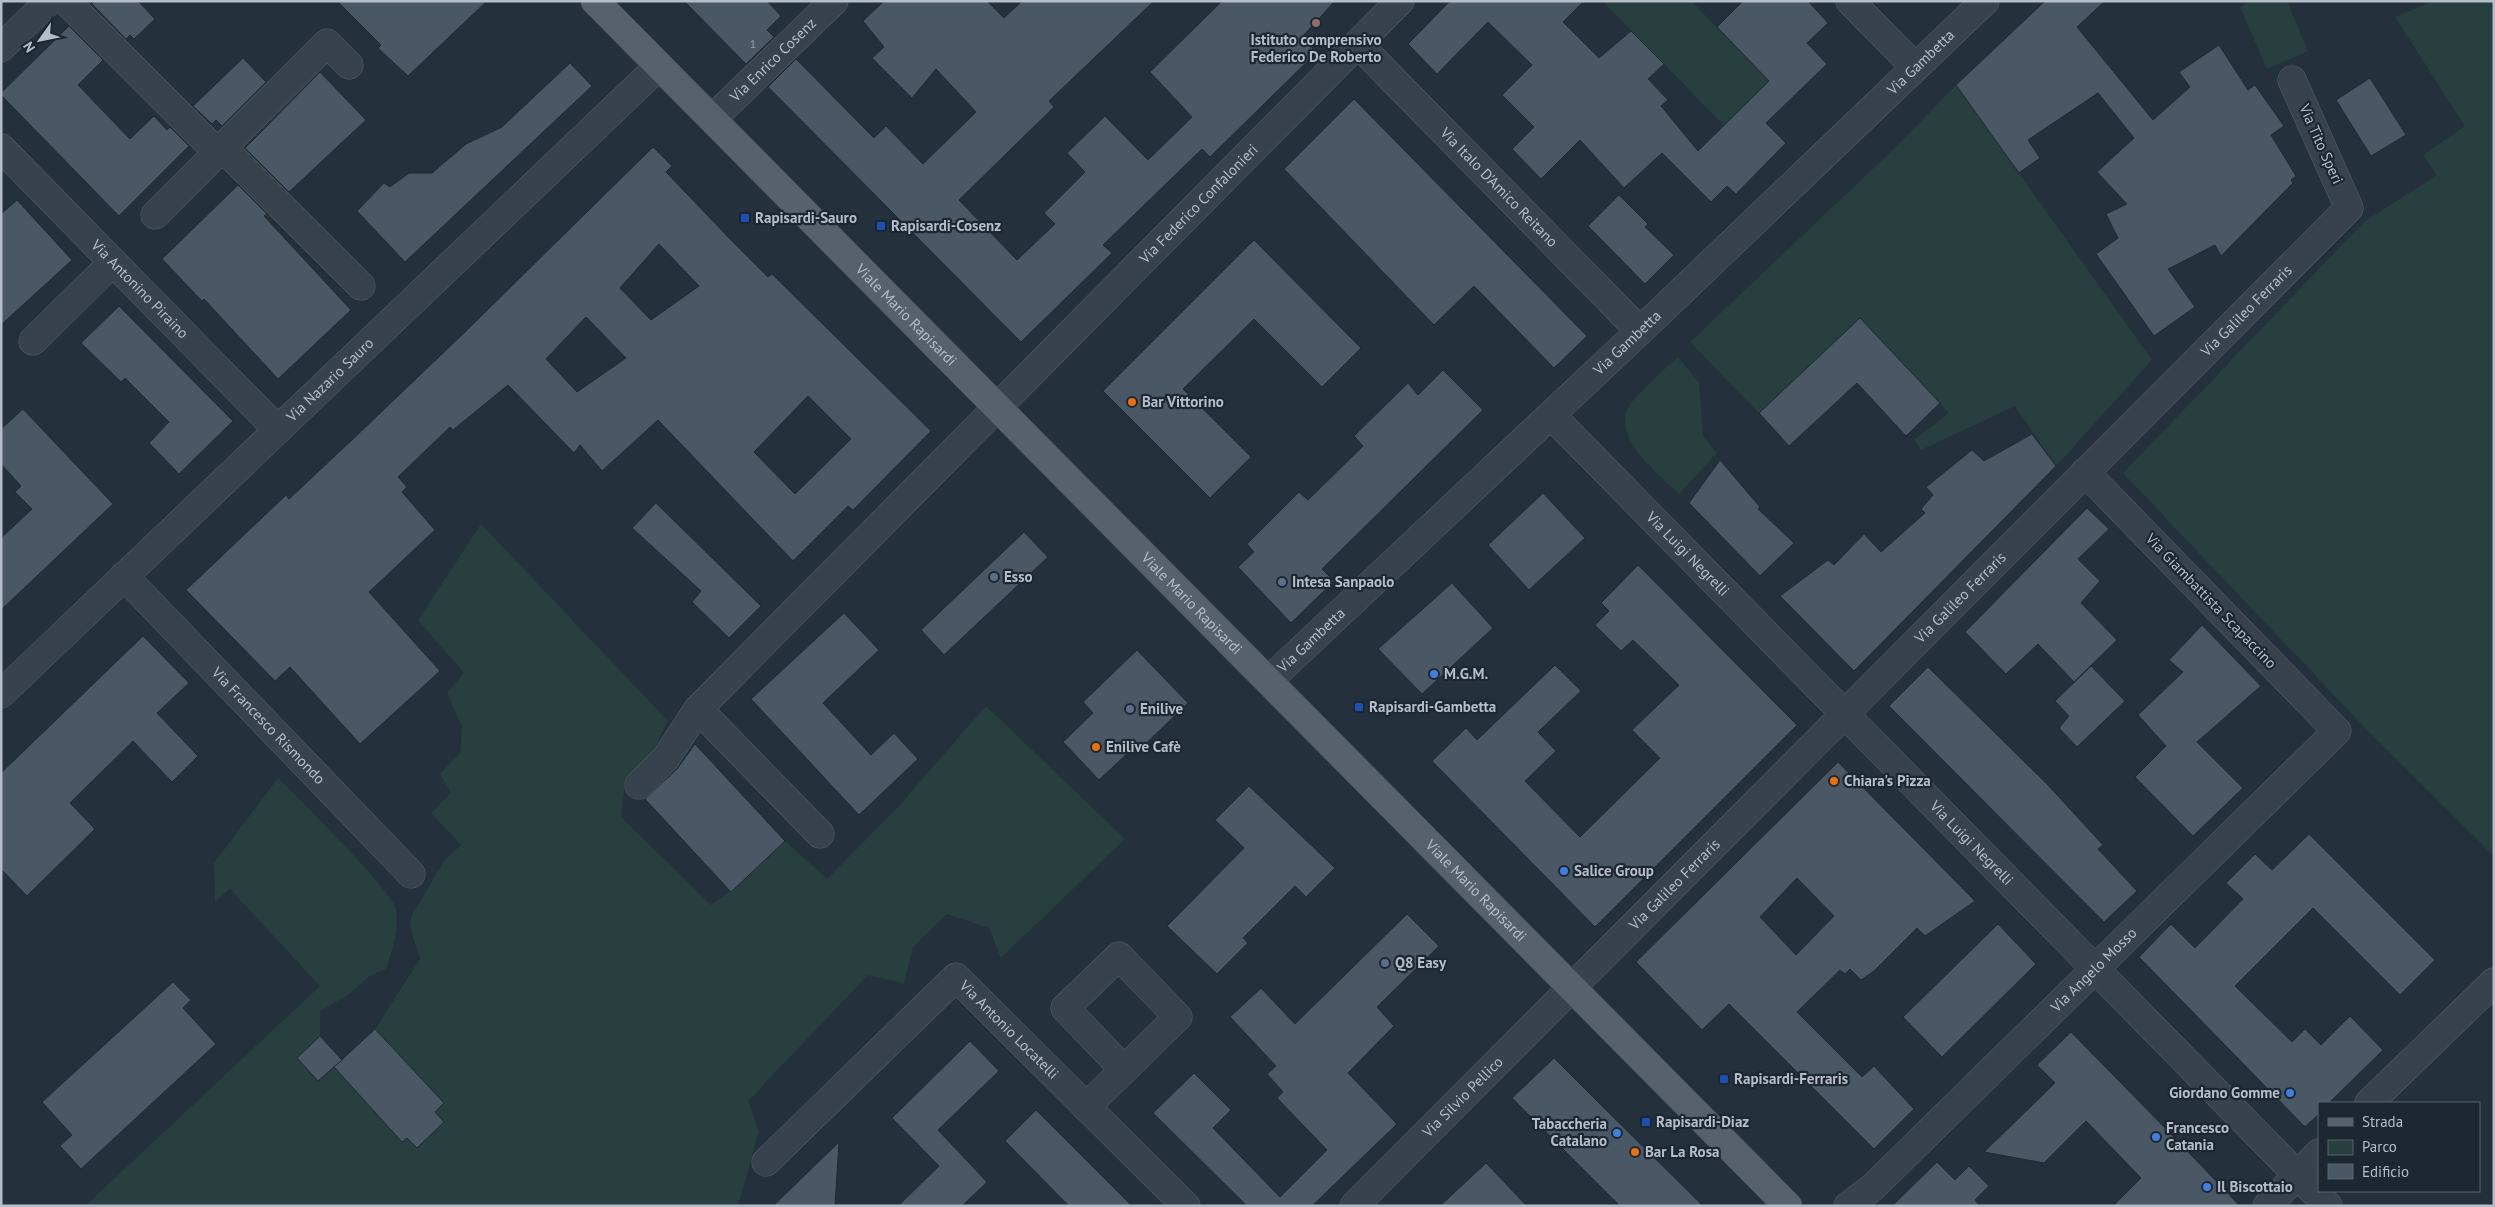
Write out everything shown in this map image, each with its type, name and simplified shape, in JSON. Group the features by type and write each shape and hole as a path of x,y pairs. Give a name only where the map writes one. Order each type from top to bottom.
{"main road":[{"name":"Viale Mario Rapisardi","path":"595,1 1788,1206"}],"street":[{"path":"1,48 49,1"},
{"path":"66,1 362,286"},
{"name":"Via Enrico Cosenz","path":"712,120 834,1"},
{"name":"Via Federico Confalonieri","path":"639,785 666,758 698,709 1400,1"},
{"path":"1850,1 1915,67"},
{"name":"Via Gambetta","path":"1269,680 1640,331 1985,1"},
{"path":"154,215 327,43 349,65"},
{"name":"Via Italo D'Amico Reitano","path":"1358,44 1640,331"},
{"name":"Via Nazario Sauro","path":"1,694 659,66"},
{"name":"Via Tito Speri","path":"2292,80 2348,208"},
{"name":"Via Antonino Piraino","path":"1,148 278,430"},
{"name":"Via Galileo Ferraris","path":"1571,987 2348,208"},
{"path":"33,341 113,262"},
{"name":"Via Luigi Negrelli","path":"1551,415 2328,1206"},
{"name":"Via Giambattista Scapaccino","path":"2085,472 2337,731"},
{"name":"Via Francesco Rismondo","path":"124,576 411,874"},
{"path":"698,709 820,834"},
{"name":"Via Angelo Mosso","path":"1848,1206 1872,1187 2337,731"},
{"name":"Via Antonio Locatelli","path":"766,1162 956,977 1186,1206"},
{"path":"2370,1102 2494,982"},
{"name":"Via Silvio Pellico","path":"1354,1206 1571,987"},
{"path":"1086,1106 1124,1070"},
{"path":"2267,1206 2299,1176 2318,1154"}],"green space":[{"path":"1602,1 1691,1 1769,81 1724,125"},
{"path":"2249,1 2287,1 2308,51 2267,69 2240,7"},
{"path":"2434,1 2494,1 2494,856 2370,733 2123,473 2364,222 2437,175 2423,155 2465,126 2395,17"},
{"path":"1956,85 2152,360 2056,466 2015,406 1921,450 1914,440 1949,413 1860,318 1759,413 1690,342 1895,148"},
{"path":"1678,357 1699,383 1703,436 1717,453 1679,494 1641,457 1627,434 1625,422 1630,404"},
{"path":"481,524 668,721 651,755 625,783 621,817 711,905 731,891 785,841 827,879 897,808 986,706 1125,839 1001,958 989,928 947,914 913,947 904,983 868,975 748,1101 759,1131 738,1206 85,1206 320,986 230,889 215,902 214,863 278,778 362,864 390,898 396,909 397,916 395,939 386,969 368,977 349,994 320,1011 320,1036 297,1058 318,1081 334,1067 402,1142 407,1138 417,1148 444,1122 435,1112 444,1103 375,1029 420,959 410,927 411,917 444,861 461,845 431,813 451,793 440,774 460,753 462,727 447,693 464,673 418,620"}],"building":[{"path":"95,1 138,1 155,19 134,39 130,35 126,39 92,4"},
{"path":"337,1 487,1 408,76 378,48 381,45"},
{"path":"684,1 767,1 781,16 767,30 774,37 746,64"},
{"path":"884,1 987,1 1004,18 1022,1 1154,1 1049,101 1054,107 959,200 1017,260 1055,224 1044,213 1085,172 1067,153 1105,116 1148,160 1192,117 1150,72 1222,1 1335,1 1301,38 1317,52 1210,157 1202,149 1103,245 1112,253 1021,342 768,87 796,59 874,138 886,126 923,164 976,112 936,69 912,98 872,58 884,47 863,21"},
{"path":"1450,1 1584,1 1563,22 1599,58 1631,31 1664,64 1648,79 1668,100 1661,106 1698,151 1769,81 1717,27 1743,1 1808,1 1828,23 1807,43 1827,64 1766,123 1786,143 1736,194 1727,186 1711,202 1662,153 1624,188 1580,140 1541,179 1512,149 1534,127 1502,95 1532,65 1488,22 1437,74 1408,44"},
{"path":"2045,1 2105,1 2077,27 2153,120 2190,87 2179,72 2219,45 2248,90 2255,85 2284,126 2271,135 2296,176 2291,180 2293,183 2221,256 2215,245 2168,269 2195,307 2154,336 2096,254 2118,238 2106,214 2127,204 2097,172 2134,138 2098,93 2028,140 2040,158 2019,173 1956,85"},
{"path":"69,26 103,60 78,85 130,139 154,116 167,130 170,127 189,146 119,216 1,95"},
{"path":"243,58 266,82 222,126 216,120 212,124 193,106"},
{"path":"570,63 592,86 405,262 357,211 384,183 390,187 409,173 432,173 466,144 502,127"},
{"path":"320,72 366,120 289,192 245,148"},
{"path":"2370,78 2406,135 2371,156 2336,100"},
{"path":"1354,99 1587,336 1554,368 1474,286 1434,325 1284,169"},
{"path":"653,147 672,166 666,172 732,241 768,277 772,274 931,431 853,510 848,506 793,561 658,420 602,471 580,445 574,453 508,385 453,430 450,427 398,477 407,487 402,492 435,530 369,592 440,671 360,744 290,667 275,681 186,590 286,495 289,499 466,331","holes":["659,244 699,286 651,320 620,288","586,317 626,358 577,392 546,359","808,396 851,439 795,494 754,452"]},
{"path":"238,185 267,214 264,216 351,310 278,379 204,299 202,301 162,259"},
{"path":"1619,195 1648,224 1645,227 1674,255 1645,284 1588,226"},
{"path":"17,200 72,260 1,325 1,214"},
{"path":"1254,240 1361,348 1322,387 1254,319 1183,389 1251,457 1210,498 1103,391"},
{"path":"119,306 233,421 179,474 149,443 169,422 125,378 121,382 81,343"},
{"path":"1860,318 1940,403 1906,436 1857,383 1789,446 1759,413"},
{"path":"1443,370 1483,410 1322,569 1334,581 1291,623 1238,567 1254,552 1247,544 1299,492 1308,500 1363,446 1354,436 1408,383 1418,395"},
{"path":"23,409 113,504 1,610 1,538 32,509 15,492 21,486 1,464 1,429"},
{"path":"2032,434 2056,466 1854,671 1780,596 1828,560 1834,565 1864,534 1881,552 1925,513 1921,509 1933,495 1926,487 1972,450 1984,461"},
{"path":"1720,460 1760,507 1758,509 1794,543 1760,576 1689,503"},
{"path":"1543,493 1585,538 1529,590 1488,545"},
{"path":"656,503 761,606 729,638 692,602 701,591 632,528"},
{"path":"2087,508 2109,529 2078,559 2100,581 2081,603 2117,640 2074,682 2038,644 2006,674 1965,632"},
{"path":"1024,532 1048,557 944,655 921,630"},
{"path":"1638,565 1797,725 1595,927 1432,761 1466,728 1477,740 1555,665 1581,691 1538,732 1556,751 1525,781 1580,837 1660,758 1632,730 1679,685 1633,640 1621,651 1595,625 1609,611 1601,603"},
{"path":"1452,583 1493,628 1422,694 1378,649"},
{"path":"844,613 879,650 823,703 871,755 894,733 918,759 859,815 751,699"},
{"path":"2202,625 2261,686 2197,742 2243,788 2193,836 2135,777 2166,746 2138,715 2183,672 2169,660"},
{"path":"143,636 189,683 157,713 198,756 172,782 133,741 70,803 95,829 27,896 1,869 1,773"},
{"path":"1137,650 1188,703 1134,755 1130,751 1099,780 1063,742 1093,713 1083,702"},
{"path":"2091,666 2125,701 2077,747 2059,728 2069,716 2055,701"},
{"path":"1928,667 2047,784 2103,845 2098,849 2137,891 2104,922 1889,706"},
{"path":"695,744 785,841 731,892 645,799 677,769"},
{"path":"1838,762 1975,901 1925,936 1917,928 1874,971 1861,980 1850,969 1845,974 1840,970 1797,1012 1862,1077 1874,1066 1914,1109 1874,1149 1729,1004 1702,1030 1636,962","holes":["1797,878 1834,916 1796,955 1760,917"]},
{"path":"1249,786 1335,868 1306,897 1295,886 1243,938 1248,943 1217,974 1167,926 1244,848 1215,820"},
{"path":"2309,834 2435,960 2400,995 2313,908 2235,986 2292,1042 2305,1029 2321,1045 2350,1016 2383,1050 2330,1102 2318,1102 2318,1115 2305,1127 2139,957 2171,924 2195,948 2243,899 2226,883 2255,854 2272,870"},
{"path":"1407,914 1439,946 1377,1007 1394,1026 1348,1073 1397,1124 1312,1206 1247,1206 1153,1113 1194,1073 1231,1110 1213,1128 1280,1197 1327,1150 1277,1098 1283,1092 1267,1074 1276,1066 1230,1017 1261,988 1295,1024"},
{"path":"1998,924 2036,964 1942,1057 1903,1017"},
{"path":"173,982 191,1000 183,1008 216,1044 81,1169 60,1146 72,1135 42,1102"},
{"path":"375,1029 444,1103 435,1112 444,1122 417,1148 407,1138 402,1142 334,1067"},
{"path":"2071,1032 2240,1206 2113,1206 2141,1178 2086,1121 2044,1163 1984,1152 2055,1083 2037,1065"},
{"path":"320,1036 342,1060 318,1081 297,1058"},
{"path":"970,1041 999,1071 938,1130 987,1182 962,1206 898,1206 939,1166 892,1118"},
{"path":"1554,1058 1703,1206 1620,1206 1512,1098"},
{"path":"1036,1110 1132,1206 1069,1206 1005,1141"},
{"path":"839,1142 835,1206 773,1206"},
{"path":"1937,1162 1955,1180 1969,1166 1989,1186 1975,1200 1980,1206 1892,1206"},
{"path":"1486,1163 1527,1206 1440,1206"}],"place":[{"name":"Istituto comprensivo Federico De Roberto","path":"1316,23"},
{"name":"Rapisardi-Sauro","path":"745,218"},
{"name":"Rapisardi-Cosenz","path":"881,226"},
{"name":"Bar Vittorino","path":"1132,402"},
{"name":"Esso","path":"994,577"},
{"name":"Intesa Sanpaolo","path":"1282,582"},
{"name":"M.G.M.","path":"1434,674"},
{"name":"Rapisardi-Gambetta","path":"1359,707"},
{"name":"Enilive","path":"1130,709"},
{"name":"Enilive Cafè","path":"1096,747"},
{"name":"Chiara's Pizza","path":"1834,781"},
{"name":"Salice Group","path":"1564,871"},
{"name":"Q8 Easy","path":"1385,963"},
{"name":"Rapisardi-Ferraris","path":"1724,1079"},
{"name":"Giordano Gomme","path":"2290,1093"},
{"name":"Rapisardi-Diaz","path":"1646,1122"},
{"name":"Tabaccheria Catalano","path":"1617,1133"},
{"name":"Francesco Catania","path":"2156,1137"},
{"name":"Bar La Rosa","path":"1635,1152"},
{"name":"Il Biscottaio","path":"2207,1187"}]}
